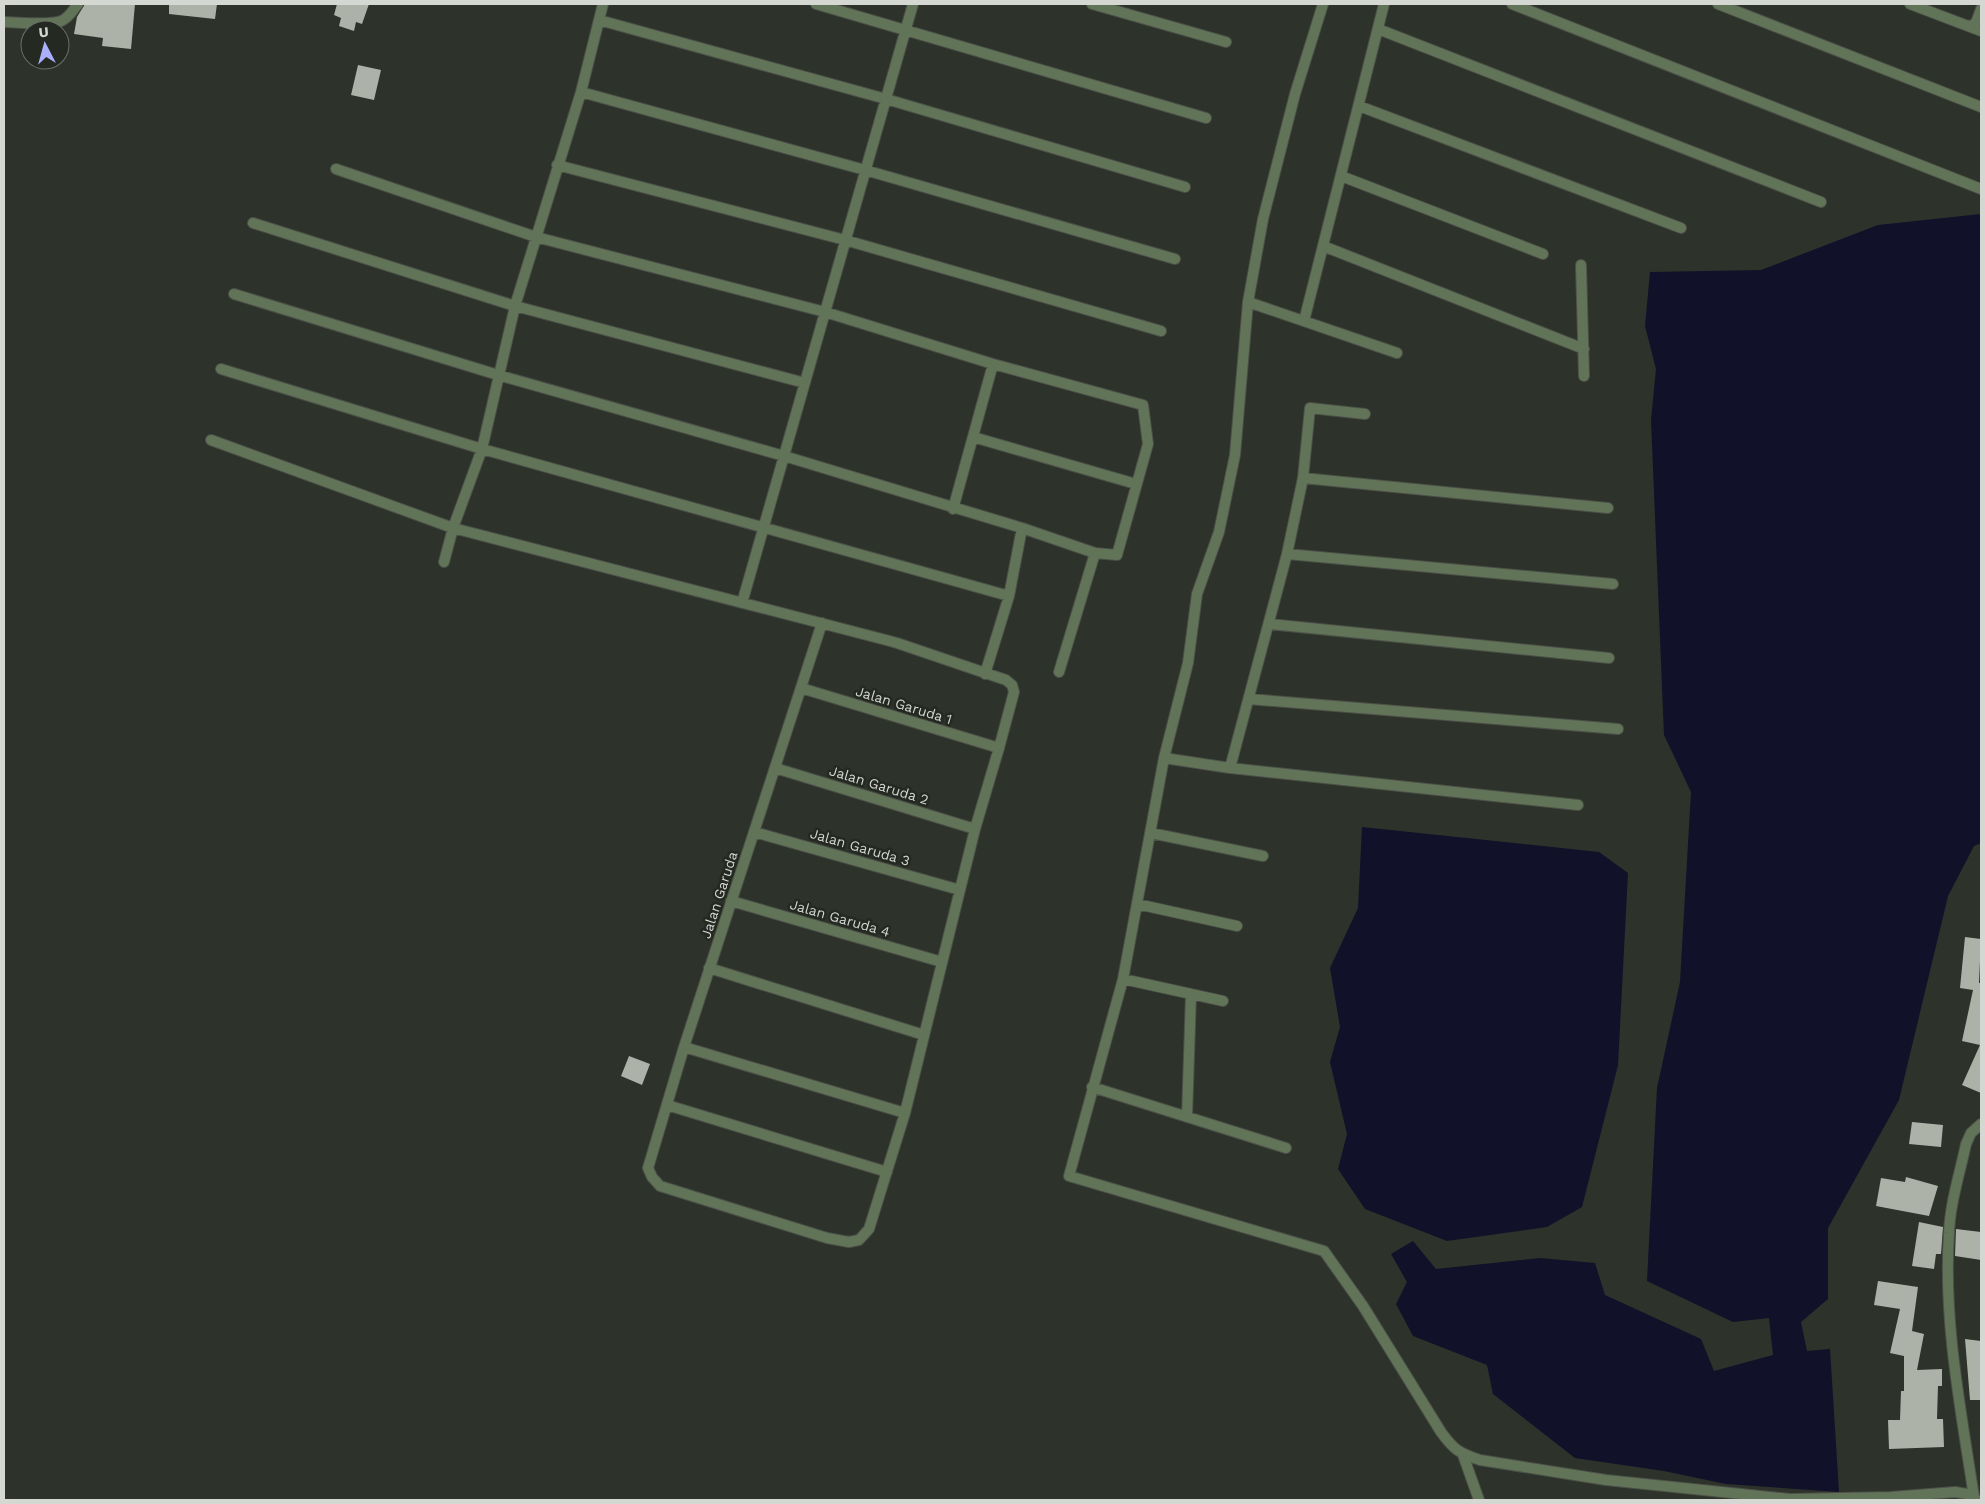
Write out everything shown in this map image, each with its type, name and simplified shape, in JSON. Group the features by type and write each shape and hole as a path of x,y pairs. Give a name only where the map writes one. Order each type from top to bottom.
{"street":[{"path":"4,22 49,23 61,21 78,4"},
{"path":"444,562 453,528 482,449 515,306 581,92 602,4"},
{"path":"816,4 1206,118"},
{"path":"742,603 913,4"},
{"path":"1092,4 1226,42"},
{"path":"1323,4 1295,94 1263,219 1248,302 1235,455 1219,532 1197,594 1188,663 1164,758 1123,979 1069,1176 1324,1251 1363,1306 1441,1432 1452,1448 1463,1455 1480,1460 1606,1480 1790,1499 1882,1498 1955,1492 1975,1499 1952,1333 1948,1253 1949,1231 1966,1144 1972,1133 1981,1124"},
{"path":"1304,321 1384,4"},
{"path":"1512,4 1981,189"},
{"path":"1718,4 1981,106"},
{"path":"1910,4 1981,31"},
{"path":"1968,26 1974,25 1978,20 1981,9"},
{"path":"599,20 886,99 1185,187"},
{"path":"1378,29 1821,202"},
{"path":"581,92 865,170 1176,260"},
{"path":"1359,106 1681,228"},
{"path":"558,165 846,240 1161,331"},
{"path":"234,294 498,375 784,456 953,509 1022,528 1095,553 1117,555 1148,444 1143,405 994,364 825,312 536,237 336,169"},
{"path":"1341,176 1543,254"},
{"path":"253,223 515,306 805,383"},
{"path":"1323,246 1584,349"},
{"path":"1581,265 1584,376"},
{"path":"1248,302 1397,352"},
{"path":"953,509 994,364"},
{"path":"221,369 482,449 1009,596"},
{"path":"1230,768 1287,554 1302,478 1310,408 1365,414"},
{"path":"973,437 1136,484"},
{"path":"211,440 453,528 897,643 1006,680 1012,685 1014,692 1000,748 974,829 905,1113 887,1172 667,1105"},
{"path":"1302,478 1608,508"},
{"path":"985,674 1009,596 1022,528"},
{"path":"1059,672 1095,553"},
{"path":"1287,554 1613,584"},
{"name":"Jalan Garuda","path":"822,623 709,968 648,1168 652,1177 660,1186 827,1238 849,1242 859,1240 869,1229 887,1172"},
{"path":"1269,624 1609,658"},
{"name":"Jalan Garuda 1","path":"801,688 1000,748"},
{"path":"1249,699 1618,729"},
{"path":"1164,758 1230,768 1578,805"},
{"name":"Jalan Garuda 2","path":"775,768 974,829"},
{"name":"Jalan Garuda 3","path":"754,832 960,890"},
{"path":"1150,833 1263,856"},
{"name":"Jalan Garuda 4","path":"731,901 942,962"},
{"path":"1137,904 1237,926"},
{"path":"709,968 924,1035"},
{"path":"1123,979 1223,1001"},
{"path":"1187,1117 1192,994"},
{"path":"684,1047 905,1113"},
{"path":"1092,1087 1286,1148"},
{"path":"1463,1455 1479,1500"}],"shaded area":[{"path":"1981,214 1981,843 1974,846 1948,896 1899,1100 1828,1228 1828,1299 1801,1322 1807,1351 1830,1349 1839,1492 1726,1484 1664,1471 1575,1458 1493,1394 1487,1365 1413,1336 1396,1304 1407,1282 1391,1254 1413,1241 1436,1269 1540,1258 1595,1263 1605,1295 1701,1339 1714,1371 1773,1355 1769,1318 1733,1322 1647,1281 1657,1088 1680,982 1691,792 1664,735 1651,420 1656,369 1645,326 1650,272 1761,270 1878,225"},
{"path":"1362,827 1599,852 1628,873 1618,1065 1582,1207 1547,1227 1447,1241 1365,1209 1338,1169 1347,1134 1330,1062 1340,1027 1330,968 1358,908"}],"building":[{"path":"85,4 135,4 131,49 102,46 103,38 74,34 77,17"},
{"path":"169,4 217,4 215,19 169,14"},
{"path":"337,4 369,4 362,24 356,22 354,31 339,26 341,18 334,15"},
{"path":"358,65 381,70 374,100 351,95"},
{"path":"1965,937 1981,939 1979,983 1981,983 1981,1093 1962,1085 1980,1045 1962,1041 1973,990 1960,988"},
{"path":"629,1056 650,1064 642,1085 621,1076"},
{"path":"1912,1122 1943,1125 1941,1147 1909,1144"},
{"path":"1906,1177 1938,1186 1929,1216 1876,1206 1881,1178 1905,1182"},
{"path":"1919,1222 1943,1227 1941,1254 1936,1254 1934,1269 1912,1266"},
{"path":"1956,1229 1981,1232 1981,1260 1955,1256"},
{"path":"1878,1281 1918,1287 1912,1331 1924,1334 1917,1370 1942,1369 1942,1386 1938,1386 1937,1419 1943,1419 1944,1447 1889,1449 1888,1420 1900,1420 1901,1391 1904,1391 1904,1356 1890,1353 1900,1309 1874,1305"},
{"path":"1965,1339 1981,1341 1981,1400 1970,1400"}]}
